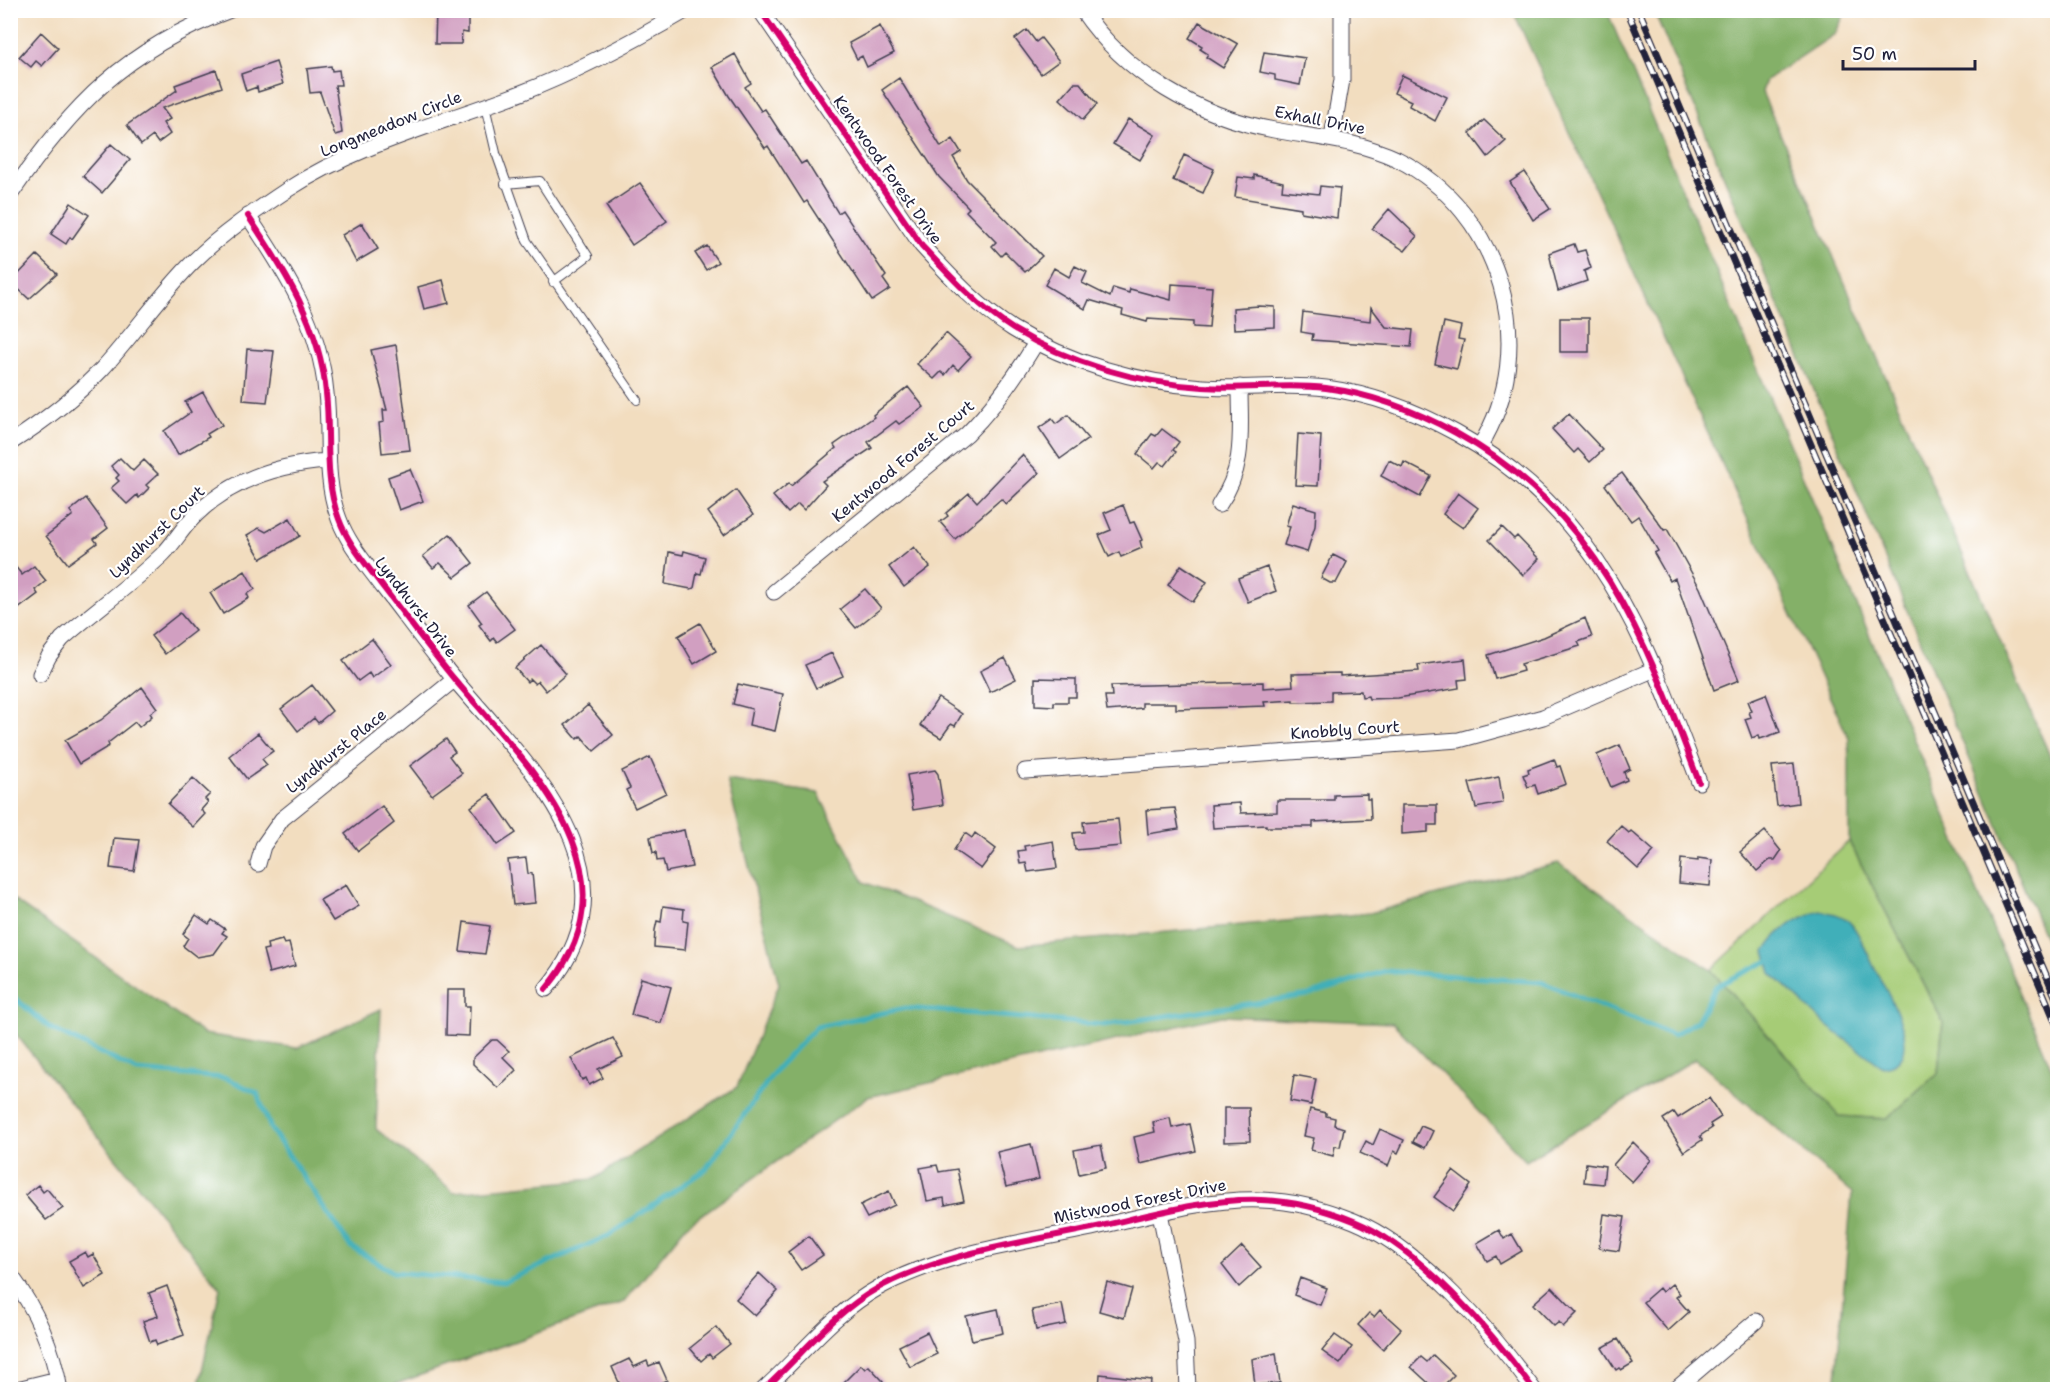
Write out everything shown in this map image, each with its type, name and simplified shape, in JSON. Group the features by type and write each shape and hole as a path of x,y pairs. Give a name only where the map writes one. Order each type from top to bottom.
{"street":[{"path":"10,195 36,158 68,120 121,69 162,40 230,10"},
{"name":"Longmeadow Circle","path":"10,443 76,394 101,369 163,293 194,260 248,216 332,165 585,66 687,10"},
{"name":"Kentwood Forest Drive","path":"760,10 922,246 977,301 1012,328 1094,366 1138,379 1205,387 1290,385 1329,388 1368,397 1408,410 1480,446 1524,478 1571,524 1616,590 1637,627 1700,782"},
{"name":"Exhall Drive","path":"1082,10 1104,38 1130,63 1176,96 1241,123 1332,137 1370,148 1398,160 1424,176 1464,213 1495,266 1510,324 1510,354 1502,404 1480,446"},
{"path":"1332,137 1342,80 1342,10"},
{"name":"Lyndhurst Drive","path":"248,216 302,302 314,332 327,394 327,461 332,496 339,519 352,546 455,679 539,777 567,829 579,862 583,891 579,934 561,971 546,988"},
{"name":"Kentwood Forest Court","path":"774,592 967,434 992,409 1014,380 1037,341"},
{"path":"1219,505 1230,489 1239,462 1240,387"},
{"name":"Lyndhurst Court","path":"40,674 49,656 62,639 165,552 189,522 210,502 260,474 304,463 327,461"},
{"name":"Knobbly Court","path":"1025,771 1459,740 1543,717 1655,669"},
{"name":"Lyndhurst Place","path":"258,864 263,846 282,819 455,679"},
{"name":"Mistwood Forest Drive","path":"763,1389 831,1322 857,1302 909,1274 1007,1246 1160,1213 1237,1201 1262,1200 1303,1205 1355,1222 1385,1237 1413,1257 1463,1306 1534,1389"},
{"path":"1160,1213 1186,1342 1188,1389"},
{"path":"10,1274 38,1320 59,1384 13,1389"},
{"path":"1675,1389 1756,1320"}],"lane":[{"path":"485,106 505,184 526,241 637,400"},
{"path":"505,184 540,181 588,256 553,282"}],"green space":[{"path":"1513,11 1607,11 2057,1081 2057,1389 1831,1389 1836,1379 1852,1193 1695,1059 1526,1161 1393,1023 1222,1016 868,1097 686,1226 624,1302 396,1384 390,1389 198,1389 220,1288 11,1028 11,898 204,1034 297,1048 381,1009 376,1129 454,1192 594,1179 737,1087 779,984 727,780 818,793 864,882 1019,946 1370,913 1558,863 1711,970 1839,1116 1887,1119 1938,1073 1943,1022 1849,841 1849,739"},
{"path":"1654,11 1846,11 1835,34 1766,80 1762,92 2057,772 2057,966"},
{"path":"1849,841 1943,1022 1938,1073 1887,1119 1839,1116 1711,970"}],"water":[{"path":"1821,911 1843,917 1853,926 1896,1009 1905,1040 1904,1053 1897,1062 1883,1067 1827,1026 1771,973 1765,951 1775,937 1789,925"}],"building":[{"path":"436,10 460,10 460,14 468,14 468,33 462,32 461,44 435,44"},
{"path":"1199,22 1238,44 1223,68 1206,57 1208,54 1200,49 1202,46 1189,38"},
{"path":"880,26 894,53 867,67 862,56 857,59 849,43"},
{"path":"1027,30 1036,42 1041,38 1059,61 1041,74 1015,39"},
{"path":"41,32 58,48 42,66 36,61 31,67 19,57"},
{"path":"1264,52 1305,58 1300,85 1275,80 1275,75 1260,72"},
{"path":"735,54 751,83 745,87 761,111 765,109 801,164 806,161 838,213 842,210 886,276 883,279 890,289 872,301 807,201 804,203 768,146 765,148 712,67"},
{"path":"276,62 283,84 258,92 257,87 246,91 241,74"},
{"path":"331,66 332,71 339,70 341,85 335,85 342,133 335,135 320,92 310,93 307,69"},
{"path":"216,70 222,87 162,108 170,119 163,123 170,134 158,143 153,136 141,145 127,125 177,90 175,85"},
{"path":"1402,75 1447,97 1435,121 1409,106 1411,101 1394,93"},
{"path":"899,78 941,147 953,139 961,152 953,157 967,180 1042,256 1025,272 1005,252 1001,256 992,246 996,242 966,211 969,208 939,177 882,90"},
{"path":"1074,83 1080,83 1097,104 1083,120 1060,99"},
{"path":"1128,119 1155,135 1140,160 1113,144"},
{"path":"1484,120 1506,141 1488,157 1470,133"},
{"path":"111,144 130,160 102,193 83,176"},
{"path":"1184,155 1214,169 1203,193 1173,180"},
{"path":"1525,172 1550,209 1533,220 1510,182"},
{"path":"1254,175 1283,182 1282,190 1319,194 1320,186 1340,188 1337,218 1301,212 1301,208 1235,197 1238,177 1254,179"},
{"path":"640,183 667,221 632,245 606,206"},
{"path":"71,203 89,215 66,244 51,234"},
{"path":"1389,209 1417,236 1405,251 1372,229"},
{"path":"362,223 378,249 356,262 342,235"},
{"path":"1574,244 1577,252 1585,250 1591,268 1584,271 1587,281 1558,291 1549,253"},
{"path":"707,246 718,262 706,270 695,253"},
{"path":"37,255 57,274 29,299 11,282"},
{"path":"1075,266 1087,272 1082,283 1110,297 1113,288 1129,293 1130,289 1171,300 1172,284 1212,287 1209,328 1193,327 1193,322 1148,319 1147,322 1122,315 1123,310 1089,300 1085,309 1045,285 1054,268 1069,277"},
{"path":"443,280 449,303 424,309 418,287"},
{"path":"1275,307 1275,327 1234,329 1233,308"},
{"path":"1371,307 1386,327 1413,330 1411,347 1312,340 1313,334 1301,332 1303,312 1370,321"},
{"path":"1560,318 1589,318 1589,352 1560,352"},
{"path":"1444,322 1461,326 1458,339 1464,340 1457,369 1435,364"},
{"path":"946,333 971,356 958,370 953,365 945,375 941,372 934,379 917,364"},
{"path":"396,345 410,450 382,453 379,423 384,422 383,410 387,410 371,350"},
{"path":"247,349 274,351 267,402 243,400"},
{"path":"908,387 924,407 899,424 896,421 868,442 872,448 822,481 826,485 804,510 798,504 788,513 773,496 789,483 791,486 836,448 834,445 874,417 873,415"},
{"path":"203,392 222,425 207,434 209,437 178,455 164,431 191,412 185,402"},
{"path":"1569,414 1603,450 1590,462 1578,449 1574,453 1552,429"},
{"path":"1068,415 1088,439 1060,459 1039,428 1052,419 1056,424"},
{"path":"1162,429 1179,442 1173,450 1176,452 1165,466 1159,462 1154,468 1137,454 1152,434 1156,436"},
{"path":"1298,434 1321,436 1318,486 1295,485"},
{"path":"1022,455 1039,473 1006,504 1001,499 955,539 940,522 948,516 946,513 969,493 977,502"},
{"path":"120,458 133,471 144,460 158,474 146,485 149,488 139,498 137,495 127,504 111,488 119,481 116,478 119,475 111,466"},
{"path":"1389,460 1402,467 1404,462 1431,476 1420,497 1381,476"},
{"path":"410,469 423,501 399,510 388,477"},
{"path":"1622,473 1664,530 1667,529 1700,588 1739,680 1714,690 1675,578 1670,581 1654,553 1658,551 1638,516 1631,521 1605,485"},
{"path":"736,490 753,515 724,535 708,512"},
{"path":"1458,493 1478,508 1463,528 1443,514"},
{"path":"86,498 108,528 94,539 97,543 68,564 46,536 73,515 70,511"},
{"path":"1293,503 1316,510 1315,526 1307,552 1284,545 1290,527 1286,526"},
{"path":"1123,505 1130,523 1134,522 1142,540 1140,541 1142,548 1121,557 1119,552 1109,557 1099,535 1111,530 1104,513"},
{"path":"290,518 300,536 261,559 247,535 259,528 266,532"},
{"path":"1502,527 1514,539 1517,536 1539,559 1523,575 1489,540"},
{"path":"450,534 473,563 455,577 440,563 433,568 423,556"},
{"path":"914,547 930,567 904,587 889,567"},
{"path":"684,551 705,557 701,574 697,573 694,588 691,589 665,584 669,552 683,555"},
{"path":"1333,555 1347,562 1336,583 1330,583 1321,578"},
{"path":"10,560 22,575 34,566 46,581 35,590 38,594 10,615"},
{"path":"1181,565 1207,582 1193,602 1168,585"},
{"path":"1267,567 1276,591 1248,602 1238,578"},
{"path":"245,571 255,589 247,594 249,598 223,614 210,593"},
{"path":"865,589 881,608 856,628 840,609"},
{"path":"486,592 515,629 497,642 494,638 491,641 479,625 482,623 469,605"},
{"path":"180,613 195,631 165,654 151,636"},
{"path":"1585,618 1592,637 1578,642 1580,646 1521,664 1523,671 1495,679 1488,655 1544,637"},
{"path":"700,623 716,651 694,664 678,636"},
{"path":"372,639 391,664 372,678 369,673 358,681 343,661"},
{"path":"541,645 566,674 546,691 538,681 535,684 530,679 527,682 515,668"},
{"path":"832,653 843,676 816,688 805,665"},
{"path":"1005,658 1016,679 990,692 980,671"},
{"path":"1465,659 1467,679 1458,680 1459,688 1398,698 1369,699 1368,696 1362,697 1361,691 1331,692 1331,701 1293,702 1293,700 1264,702 1265,706 1176,709 1176,703 1142,703 1142,708 1107,711 1105,696 1112,696 1111,686 1263,682 1263,688 1293,686 1292,674 1340,673 1340,676 1419,671 1418,665"},
{"path":"1035,678 1076,679 1076,697 1068,697 1068,702 1054,702 1054,706 1035,705"},
{"path":"738,684 783,694 775,731 749,725 752,709 733,704"},
{"path":"312,685 332,711 318,723 314,718 298,731 281,709"},
{"path":"142,687 157,708 150,713 152,716 139,727 135,722 108,743 109,746 79,764 65,740 101,720"},
{"path":"1766,694 1780,732 1760,739 1759,735 1752,738 1745,719 1751,717 1749,712 1752,711 1748,701"},
{"path":"938,698 962,714 955,726 951,724 941,738 920,725"},
{"path":"588,705 613,735 594,751 581,736 577,739 565,725"},
{"path":"258,733 273,751 262,759 267,765 247,779 229,756"},
{"path":"446,739 455,752 449,756 462,773 432,795 410,766"},
{"path":"1620,745 1630,769 1624,772 1627,780 1611,787 1597,755"},
{"path":"650,757 666,793 635,808 626,790 630,788 622,771"},
{"path":"1554,759 1557,767 1560,766 1566,784 1538,794 1535,785 1528,787 1523,775 1529,773 1528,769"},
{"path":"1794,764 1798,803 1777,806 1772,766"},
{"path":"935,770 938,774 943,805 913,810 907,775"},
{"path":"1499,777 1503,803 1476,808 1469,783"},
{"path":"193,778 210,794 205,799 208,802 201,810 205,814 193,827 168,804"},
{"path":"489,794 516,833 498,845 471,807"},
{"path":"1367,794 1367,799 1370,799 1371,819 1313,822 1313,827 1266,827 1266,825 1213,828 1211,805 1240,803 1241,813 1277,812 1277,800 1334,800 1334,795"},
{"path":"1402,805 1437,805 1437,825 1428,825 1428,832 1402,834"},
{"path":"382,806 394,823 358,851 345,834"},
{"path":"1175,808 1179,829 1148,834 1146,810"},
{"path":"1118,819 1121,846 1075,850 1073,833 1084,832 1083,822"},
{"path":"1621,826 1629,833 1631,831 1654,851 1638,869 1607,841"},
{"path":"684,830 692,867 666,872 663,860 657,861 656,852 653,853 650,837"},
{"path":"1765,831 1781,851 1775,860 1770,860 1757,871 1740,852"},
{"path":"965,833 972,838 975,833 996,849 981,869 954,850"},
{"path":"114,838 139,840 134,871 110,868"},
{"path":"1053,841 1057,868 1028,872 1026,863 1020,864 1018,851 1025,850 1024,846"},
{"path":"526,858 528,874 532,873 535,903 513,905 508,860"},
{"path":"1698,858 1712,860 1710,886 1679,883 1681,859 1698,861"},
{"path":"346,885 359,906 333,921 320,900"},
{"path":"663,906 684,909 683,921 688,922 685,950 654,947 655,930 657,921 661,922"},
{"path":"196,915 209,924 212,920 225,929 222,933 227,936 214,954 197,957 183,946 188,938 183,934"},
{"path":"464,922 490,926 485,954 460,951"},
{"path":"282,940 284,944 289,943 295,966 269,973 263,950 268,949 267,944"},
{"path":"641,978 671,987 661,1023 631,1015"},
{"path":"447,990 465,990 465,1006 470,1006 469,1036 446,1035"},
{"path":"613,1038 623,1057 598,1069 603,1078 589,1085 586,1078 582,1080 571,1058"},
{"path":"492,1040 497,1040 509,1051 503,1057 516,1070 498,1088 473,1064 473,1058"},
{"path":"1294,1075 1316,1079 1311,1105 1290,1101"},
{"path":"1709,1098 1721,1117 1710,1124 1712,1128 1700,1136 1702,1140 1684,1152 1663,1119 1674,1112 1678,1118"},
{"path":"1224,1108 1249,1108 1250,1141 1224,1142"},
{"path":"1310,1109 1335,1118 1334,1125 1344,1128 1340,1147 1335,1146 1333,1156 1311,1150 1314,1138 1304,1136"},
{"path":"1170,1118 1172,1128 1190,1124 1196,1151 1140,1164 1134,1137 1155,1132 1153,1122"},
{"path":"1421,1126 1433,1131 1425,1148 1413,1142"},
{"path":"1380,1129 1404,1140 1398,1153 1394,1151 1388,1166 1360,1153 1366,1141 1373,1145"},
{"path":"1633,1142 1651,1160 1632,1182 1613,1165"},
{"path":"1031,1144 1039,1179 1006,1187 997,1152"},
{"path":"1101,1145 1106,1168 1079,1174 1074,1150"},
{"path":"1586,1163 1605,1166 1603,1184 1584,1182"},
{"path":"937,1165 939,1172 957,1169 964,1201 945,1205 944,1198 927,1201 920,1168"},
{"path":"1453,1171 1471,1185 1453,1211 1434,1197"},
{"path":"38,1185 43,1192 47,1189 63,1208 46,1220 25,1195"},
{"path":"889,1191 895,1205 867,1218 860,1205"},
{"path":"1604,1214 1625,1217 1619,1251 1599,1248"},
{"path":"1499,1230 1504,1239 1512,1234 1522,1251 1500,1264 1496,1256 1487,1261 1477,1243"},
{"path":"809,1236 823,1255 801,1270 788,1252"},
{"path":"1242,1246 1261,1267 1239,1287 1222,1265"},
{"path":"85,1252 88,1257 93,1254 105,1275 84,1288 69,1261"},
{"path":"759,1273 778,1291 755,1316 736,1299"},
{"path":"1300,1278 1327,1288 1320,1305 1294,1295"},
{"path":"1107,1282 1132,1289 1124,1318 1099,1311"},
{"path":"1672,1284 1680,1294 1676,1297 1689,1312 1668,1331 1643,1302 1659,1288 1662,1292"},
{"path":"167,1286 184,1335 157,1345 155,1340 150,1342 143,1321 158,1316 149,1293"},
{"path":"1552,1287 1577,1313 1563,1327 1559,1322 1554,1326 1533,1304"},
{"path":"1062,1304 1066,1324 1036,1330 1032,1310"},
{"path":"998,1309 1003,1333 972,1340 966,1316"},
{"path":"1380,1310 1401,1329 1383,1349 1358,1325 1369,1313 1374,1317"},
{"path":"716,1327 730,1344 712,1358 709,1354 701,1361 690,1348"},
{"path":"927,1332 937,1354 910,1367 899,1346"},
{"path":"1335,1335 1352,1347 1340,1364 1322,1351"},
{"path":"1618,1339 1633,1363 1621,1370 1619,1368 1616,1370 1602,1348"},
{"path":"1276,1353 1280,1383 1255,1385 1252,1359"},
{"path":"1433,1355 1454,1375 1440,1389 1435,1389 1411,1367 1421,1357 1427,1362"},
{"path":"629,1359 634,1367 647,1361 649,1366 659,1362 667,1380 646,1389 622,1389 612,1367"},
{"path":"861,1365 865,1369 869,1366 883,1381 873,1389 851,1389 844,1382"},
{"path":"1100,1374 1151,1380 1150,1389 1099,1389"}],"waterway":[{"path":"10,994 50,1028 137,1071 226,1078 257,1093 271,1129 350,1246 393,1272 504,1282 610,1235 706,1169 777,1068 816,1027 906,1008 1104,1025 1309,995 1385,971 1541,982 1673,1035 1697,1021 1716,986 1768,961"}],"railway":[{"path":"1627,10 2058,1028"},
{"path":"1639,10 2058,1003"}],"cycle path":[{"path":"760,10 922,246 976,301 1013,329 1080,361 1153,381 1218,388 1279,386 1326,388 1360,394 1393,404 1441,425 1505,464 1546,500 1581,540 1610,583 1636,629 1658,678 1699,782"},
{"path":"248,216 275,257 299,300 316,344 326,393 331,488 339,519 347,537 455,680 542,785 565,824 580,863 584,904 573,946 546,989"},
{"path":"763,1390 846,1310 878,1288 928,1266 1010,1244 1176,1209 1240,1200 1273,1201 1320,1209 1354,1221 1379,1234 1429,1271 1453,1294 1476,1318 1534,1390"}]}
